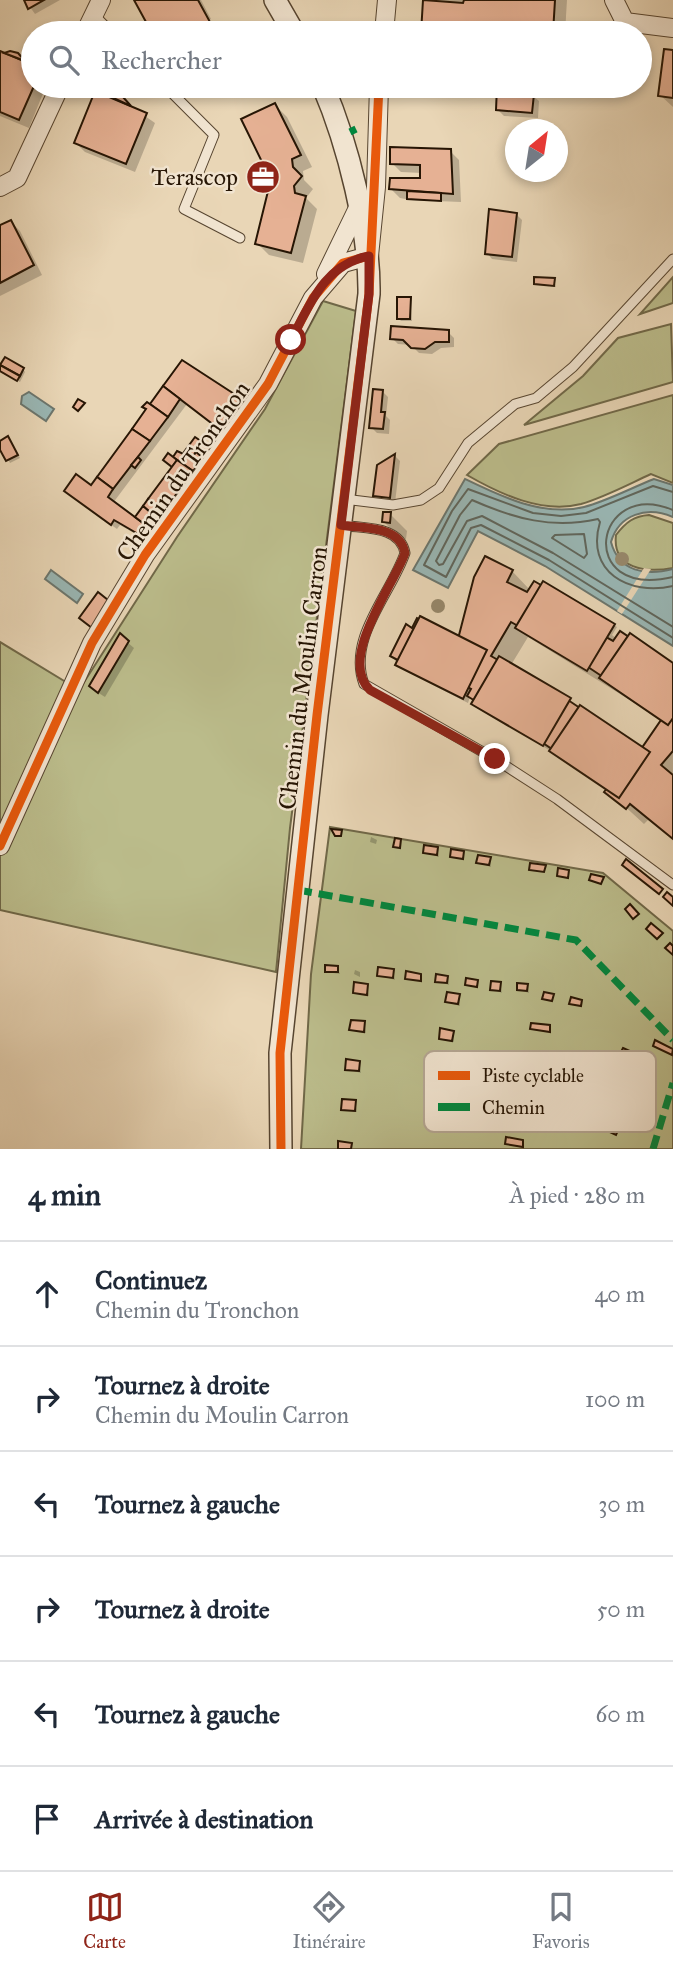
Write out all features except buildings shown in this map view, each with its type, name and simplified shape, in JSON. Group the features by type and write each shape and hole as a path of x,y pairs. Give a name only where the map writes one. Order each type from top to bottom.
{"street":[{"path":"275,0 287,21"},
{"path":"385,21 387,0"},
{"path":"614,0 624,21"},
{"path":"652,25 673,27"},
{"path":"0,187 17,178 55,98"},
{"path":"327,98 345,153 369,256"},
{"name":"Chemin du Moulin Carron","path":"281,1149 281,1053 369,294 379,98"},
{"path":"313,298 358,208"},
{"name":"Chemin du Tronchon","path":"0,846 92,643 145,555 268,384 313,298 343,263 369,256"}],"lane":[{"path":"177,98 214,135 184,209 240,238"},
{"path":"344,499 393,505 421,500 439,488 468,443 515,404 536,398 573,367 673,259"},
{"path":"341,525 396,535 403,542 405,553 365,635 361,666 364,684 516,772 673,885"}],"green space":[{"path":"673,277 673,303 640,314"},
{"path":"323,301 356,311 290,828 276,972 0,910 0,642 79,690 177,537 265,409"},
{"path":"671,324 673,382 524,425 583,376 618,338"},
{"path":"673,395 673,483 651,474 581,504 551,506 507,495 467,475 499,444"},
{"path":"649,515 673,523 673,568 642,569 625,562 619,555 616,535 631,520"},
{"path":"330,827 603,873 673,931 673,1149 301,1149 311,974"}],"water":[{"path":"29,392 54,409 46,421 21,404 22,396"},
{"path":"465,479 507,498 553,509 584,507 654,479 673,485 673,517 653,512 635,515 620,525 611,542 620,560 627,566 653,572 673,569 673,646 545,566 478,531 448,588 413,570"},
{"path":"51,570 83,594 77,603 45,579"}],"pier":[{"path":"644,568 651,569 622,614 617,611"}],"marked path":[{"path":"350,132 356,129"},
{"path":"298,890 576,940 673,1040"},
{"path":"653,1149 673,1083"}],"cycle path":[{"path":"281,1149 280,1053 317,715 369,294 378,98"},
{"path":"0,846 92,643 145,555 268,384 313,298 343,263 369,256"}],"place":[{"name":"Terascop","path":"263,177"}],"route":[{"path":"291,340 313,298 334,272 351,259 369,256 369,294 341,525 387,531 403,542 405,553 365,635 361,677 370,690 495,759"}]}
